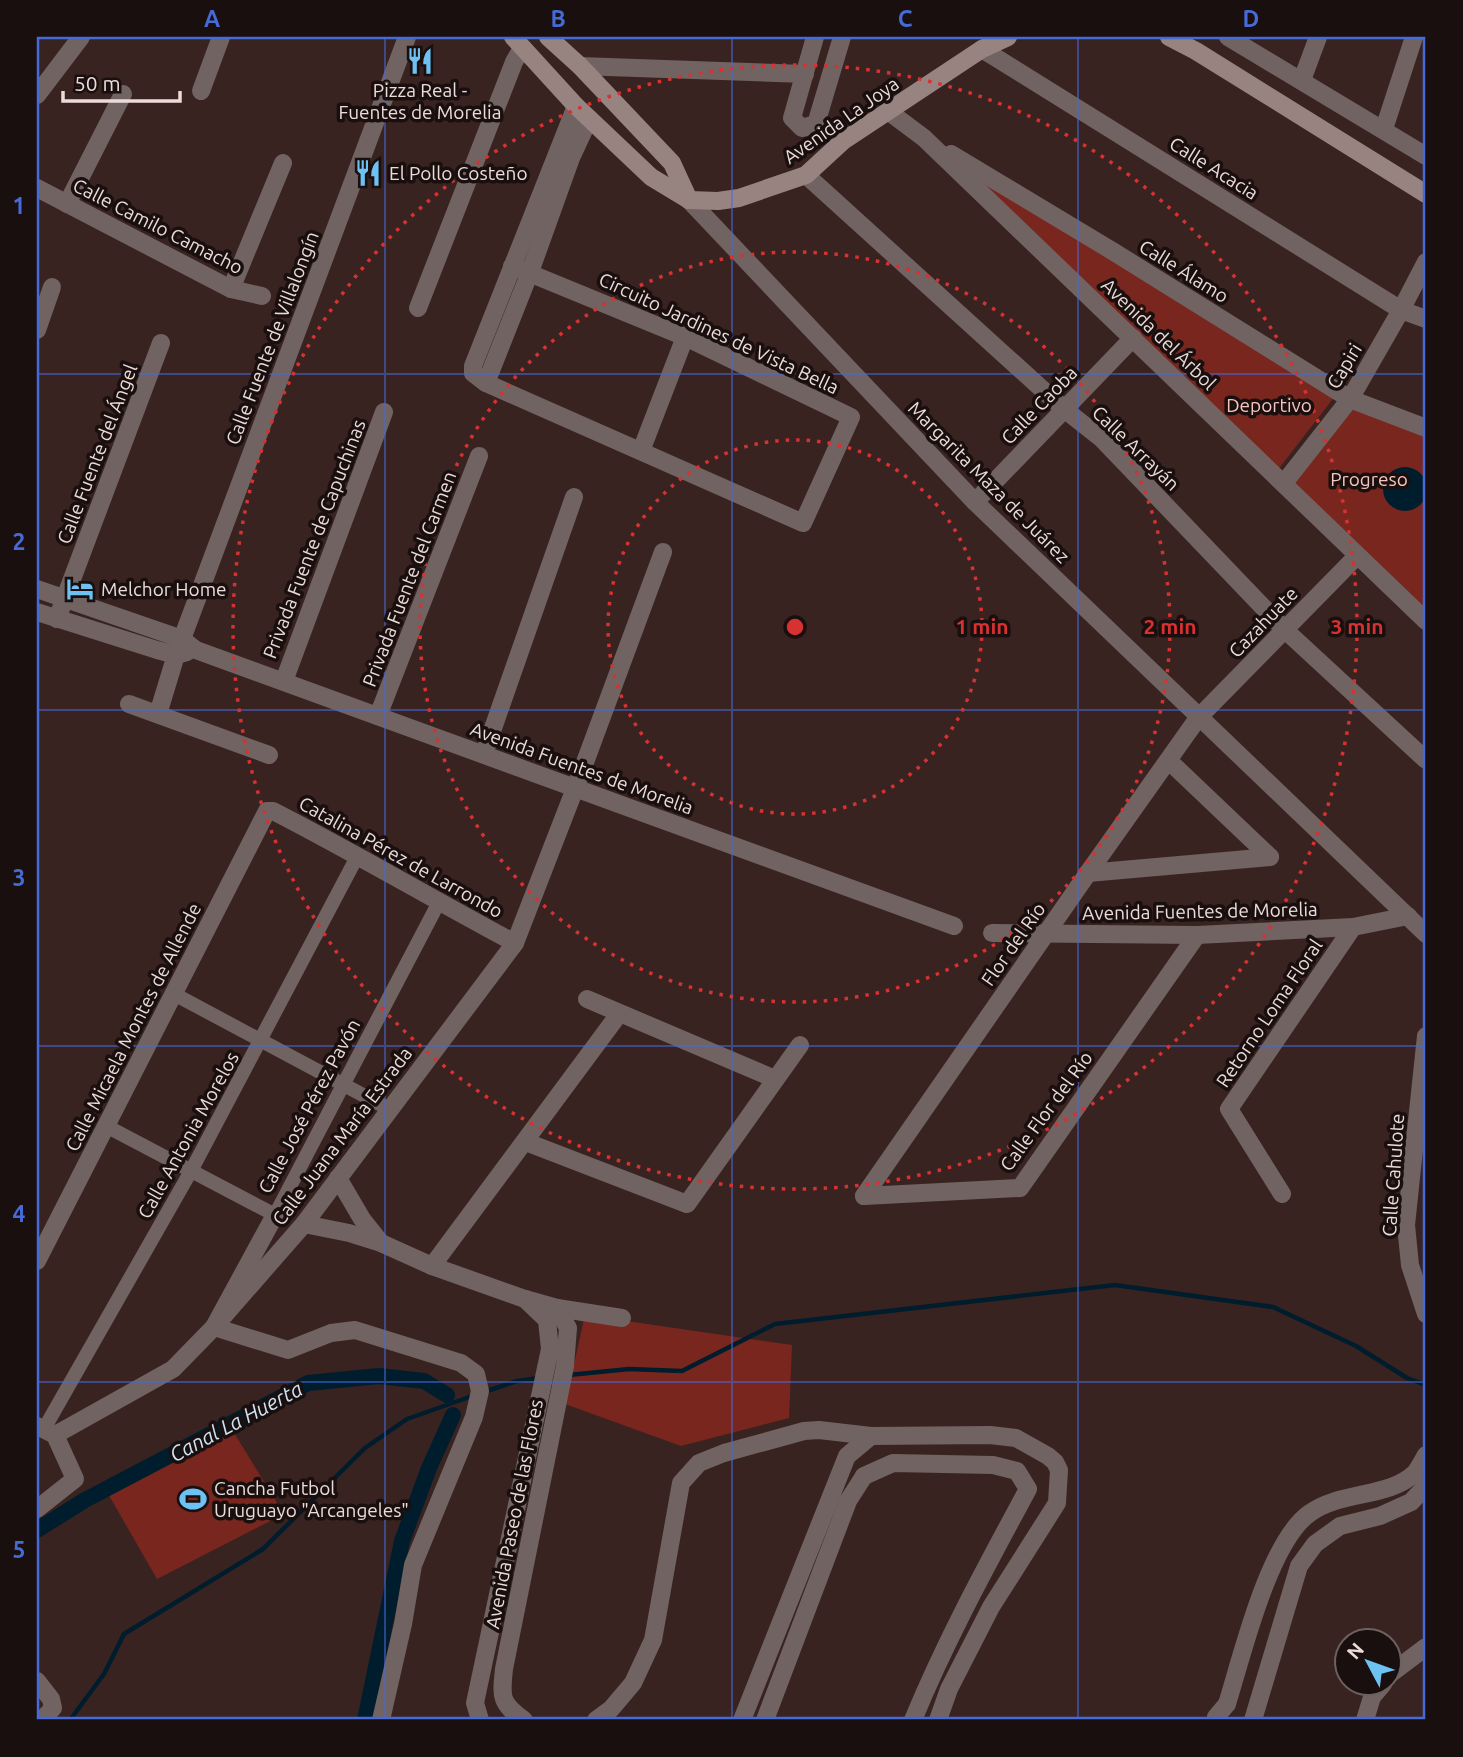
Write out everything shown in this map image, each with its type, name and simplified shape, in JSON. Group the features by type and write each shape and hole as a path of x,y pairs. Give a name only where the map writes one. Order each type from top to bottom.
{"main road":[{"name":"Margarita Maza de Juárez","path":"548,37 580,66 672,163 690,200"},
{"path":"1169,37 1196,51 1426,194"},
{"name":"Avenida La Joya","path":"690,200 739,198 806,175 843,141 993,41"},
{"path":"518,42 576,106 651,177 690,200"}],"street":[{"path":"37,94 81,37"},
{"path":"201,91 221,37"},
{"name":"Calle Fuente de Villalongín","path":"158,714 185,648 407,37"},
{"path":"815,37 792,118 802,128 816,124 842,37"},
{"path":"1228,37 1426,156"},
{"path":"1302,80 1318,37"},
{"path":"1384,129 1414,37"},
{"name":"Calle Acacia","path":"993,41 1401,310 1426,320"},
{"path":"418,308 514,62 518,42"},
{"path":"580,66 805,74"},
{"path":"67,204 123,94"},
{"path":"576,106 473,366 474,373 486,383 571,159 589,119"},
{"name":"Avenida del Árbol","path":"888,111 924,138 1426,621"},
{"name":"Calle Álamo","path":"924,138 1350,399 1426,428"},
{"path":"231,289 283,163"},
{"name":"Calle Arrayán","path":"806,175 1064,409 1102,439 1285,630 1426,760"},
{"name":"Calle Camilo Camacho","path":"37,188 231,289 262,296"},
{"name":"Margarita Maza de Juárez","path":"690,200 975,502 1426,934"},
{"name":"Capiri","path":"1284,483 1350,399 1426,261"},
{"name":"Circuito Jardines de Vista Bella","path":"486,383 803,523 851,417 685,337 512,265"},
{"path":"37,330 52,287"},
{"path":"641,451 685,337"},
{"name":"Calle Caoba","path":"975,502 1133,338"},
{"name":"Calle Fuente del Ángel","path":"57,619 161,343"},
{"name":"Privada Fuente de Capuchinas","path":"284,681 384,412"},
{"name":"Privada Fuente del Carmen","path":"379,716 479,456"},
{"path":"484,754 574,496"},
{"name":"Calle Juana María Estrada","path":"45,1430 173,1369 214,1327 304,1224 515,943 663,552"},
{"name":"Cazahuate","path":"1199,718 1357,556"},
{"name":"Avenida Fuentes de Morelia","path":"37,589 185,648 284,681 954,926"},
{"name":"Avenida Fuentes de Morelia","path":"37,612 185,648"},
{"path":"129,705 269,755"},
{"name":"Flor del Río","path":"864,1196 1087,873 1199,718"},
{"path":"1087,873 1270,857 1169,761"},
{"name":"Catalina Pérez de Larrondo","path":"267,811 274,811 358,855 515,943"},
{"name":"Calle Micaela Montes de Allende","path":"37,1261 267,811"},
{"name":"Calle Antonia Morelos","path":"45,1430 191,1171 358,855"},
{"name":"Calle José Pérez Pavón","path":"214,1327 439,902"},
{"name":"Avenida Fuentes de Morelia","path":"992,933 1197,935 1353,927 1408,916"},
{"name":"Retorno Loma Floral","path":"1282,1194 1229,1109 1353,927"},
{"name":"Calle Flor del Río","path":"864,1196 1020,1188 1197,935"},
{"path":"174,994 389,1109"},
{"path":"587,999 775,1079"},
{"path":"432,1266 619,1014"},
{"name":"Calle Cahulote","path":"1426,1036 1406,1226 1410,1265 1426,1314"},
{"path":"526,1142 687,1204 800,1045"},
{"path":"106,1126 275,1215"},
{"path":"338,1178 362,1219 381,1243"},
{"path":"304,1224 381,1243 432,1266 525,1299 552,1314 622,1318"},
{"name":"Avenida Paseo de las Flores","path":"480,1720 475,1703 551,1379 568,1328 552,1314"},
{"path":"214,1327 288,1350 331,1333 355,1330 461,1363 476,1374 478,1398 474,1417 413,1564 404,1624 381,1720"},
{"name":"Avenida Paseo de las Flores","path":"524,1720 507,1706 501,1697 551,1379"},
{"path":"37,1508 75,1479 45,1430"},
{"path":"819,1430 847,1456 854,1471 864,1476"},
{"path":"596,1720 610,1715 633,1683 653,1640 681,1483 699,1463 724,1453 804,1431 819,1430 871,1436 990,1435 1016,1438 1055,1462 1059,1478 1057,1503 991,1607 949,1689 938,1720"},
{"path":"742,1720 847,1456 871,1436"},
{"path":"871,1436 883,1453 881,1466"},
{"path":"1017,1471 1027,1459 1040,1452"},
{"path":"1217,1720 1216,1717 1227,1704 1270,1571 1290,1534 1308,1513 1333,1500 1402,1482 1416,1471 1426,1455"},
{"path":"765,1720 848,1501 864,1476 892,1462 993,1465 1017,1471 1028,1489"},
{"path":"1028,1489 1047,1487 1059,1478"},
{"path":"1227,1704 1242,1703 1258,1717 1299,1566 1315,1544 1340,1526 1380,1516 1411,1502 1426,1486"},
{"path":"914,1720 975,1586 1028,1489"},
{"path":"1404,1664 1426,1647"},
{"path":"37,1681 51,1699 53,1708 43,1720"},
{"path":"1365,1720 1373,1698"}],"green space":[{"name":"Deportivo","path":"948,157 1335,396 1277,471"},
{"name":"Progreso","path":"1356,406 1426,435 1426,614 1292,482"},
{"path":"585,1315 792,1345 789,1418 681,1446 565,1404"},
{"name":"Cancha Futbol Uruguayo \"Arcangeles\"","path":"226,1420 284,1514 157,1579 103,1485"}],"water":[{"path":"1405,467 1421,473 1427,489 1421,505 1405,511 1389,505 1383,489 1389,473"}],"waterway":[{"path":"569,1375 629,1369 682,1371 775,1324 1115,1285 1273,1307 1356,1346 1407,1378 1426,1385"},
{"name":"Canal La Huerta","path":"37,1530 85,1500 308,1383 379,1376 424,1381 447,1395"},
{"path":"484,1392 517,1381 539,1378"},
{"path":"70,1720 104,1674 124,1634 263,1549 365,1448 407,1419 475,1395"},
{"name":"Canal La Huerta","path":"365,1720 402,1541 429,1468 453,1415"}],"place":[{"name":"Pizza Real - Fuentes de Morelia","path":"420,61"},
{"name":"El Pollo Costeño","path":"368,173"},
{"name":"Melchor Home","path":"80,589"},
{"name":"Cancha Futbol Uruguayo \"Arcangeles\"","path":"193,1499"}]}
